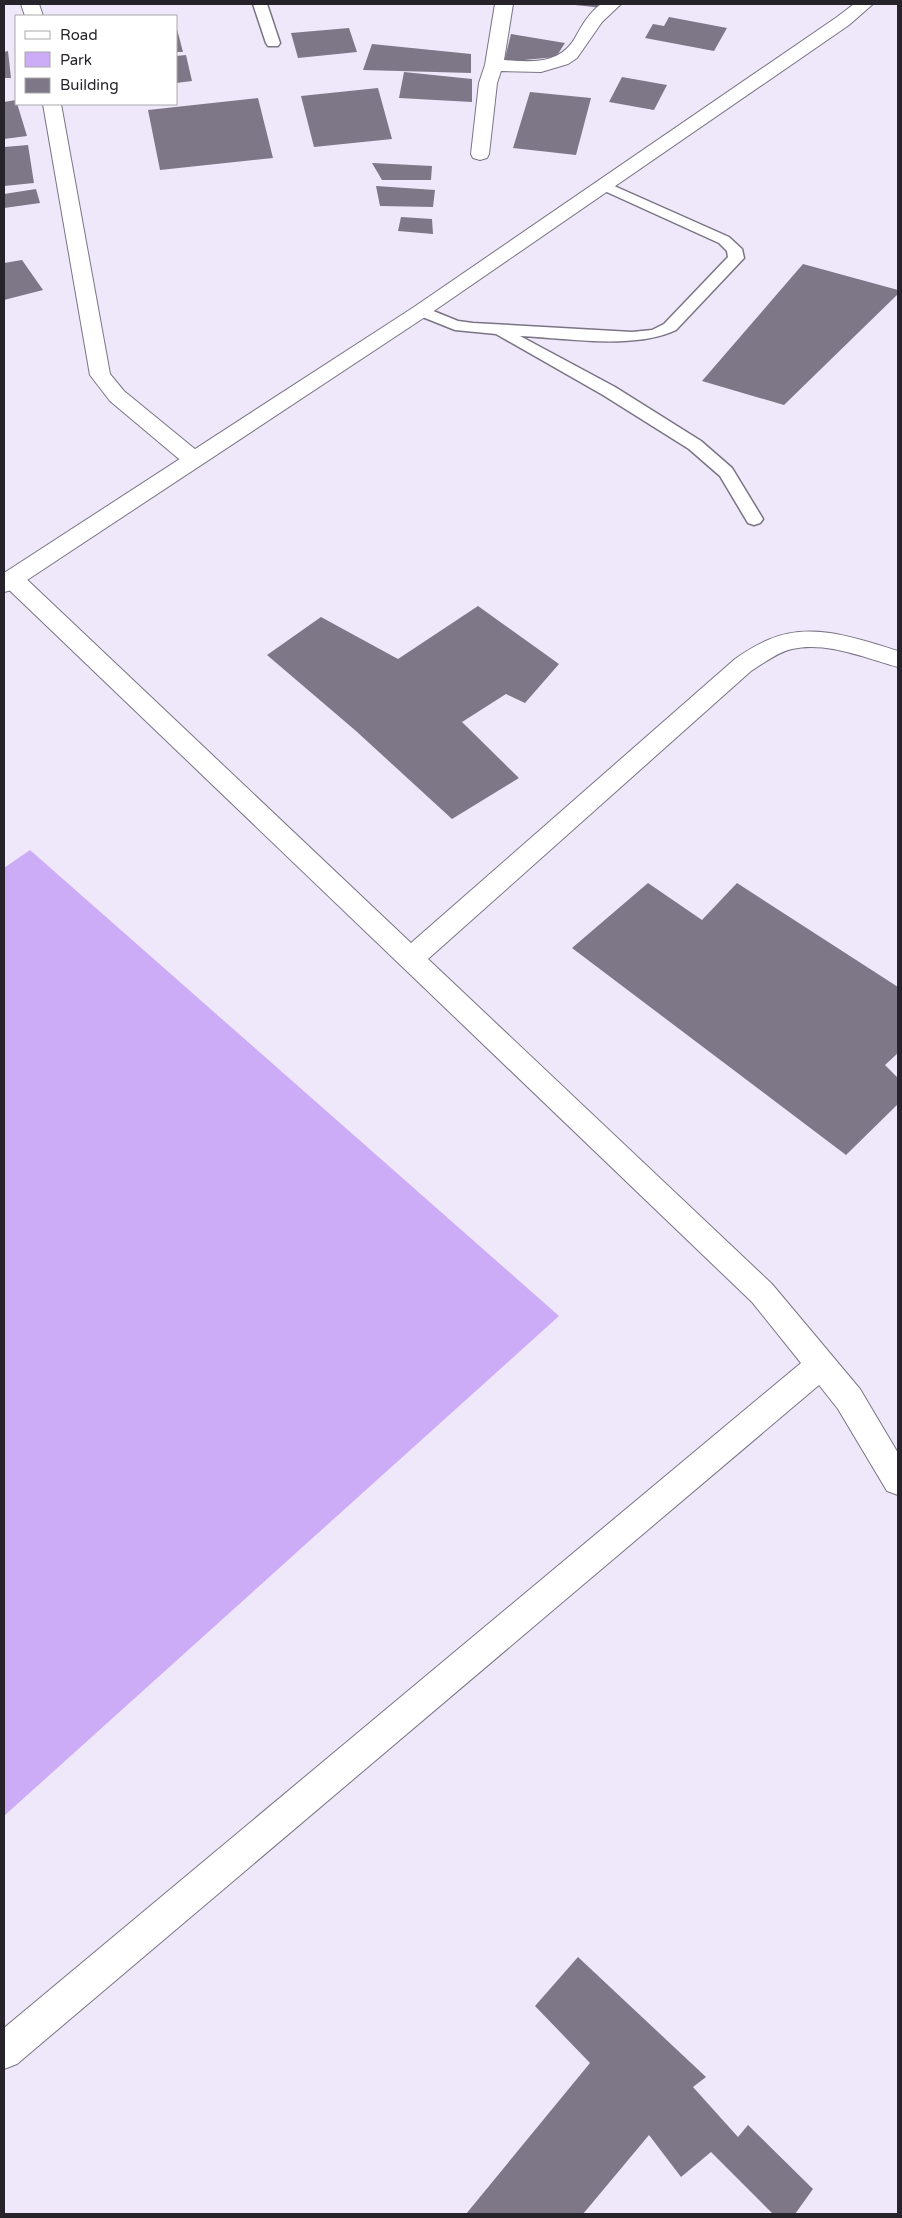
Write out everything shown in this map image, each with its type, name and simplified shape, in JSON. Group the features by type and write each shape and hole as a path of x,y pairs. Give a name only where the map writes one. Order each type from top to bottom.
{"street":[{"path":"480,154 488,83 494,65 504,4"},
{"path":"494,65 545,66 560,63 571,55 579,45 594,17 612,4"},
{"path":"864,4 843,21 421,311 8,581 411,958 762,1293 849,1399 898,1481"},
{"path":"52,105 100,375 117,396 193,459"},
{"path":"411,958 743,665 778,644 808,639 846,644 898,659"},
{"path":"4,2051 820,1365"}],"lane":[{"path":"260,4 272,43"},
{"path":"421,311 455,325 497,329 632,337 656,334 670,327 736,258 734,249 724,240 603,185"},
{"path":"497,329 609,391 695,445 726,472 754,519"}],"green space":[{"path":"30,850 559,1316 4,1816 4,868"}],"building":[{"path":"566,4 604,4 603,8"},
{"path":"669,17 727,28 714,51 645,38 653,24 664,26"},
{"path":"349,28 357,52 298,58 291,33"},
{"path":"178,33 183,52 178,52"},
{"path":"511,34 565,43 556,57 504,62"},
{"path":"372,44 471,54 471,73 363,70"},
{"path":"8,51 11,78 4,78 4,52"},
{"path":"186,55 192,81 178,83 178,56"},
{"path":"404,72 472,79 472,102 399,98"},
{"path":"622,77 667,85 654,110 609,102"},
{"path":"378,88 392,139 314,147 301,96"},
{"path":"530,92 591,98 576,155 513,148"},
{"path":"258,98 273,158 160,170 148,110"},
{"path":"15,100 15,105 18,105 27,136 4,139 4,102"},
{"path":"28,145 34,183 4,186 4,147"},
{"path":"372,163 432,166 431,180 382,180"},
{"path":"376,186 435,190 433,207 380,206"},
{"path":"36,189 40,203 4,208 4,194"},
{"path":"401,217 432,219 433,234 398,231"},
{"path":"22,260 43,290 4,300 4,263"},
{"path":"803,264 898,290 898,294 784,405 702,381"},
{"path":"478,606 559,664 525,703 506,694 462,722 519,778 452,819 356,731 267,655 321,617 398,659"},
{"path":"648,883 702,920 737,883 898,987 898,1053 885,1065 898,1078 898,1104 846,1155 572,948"},
{"path":"578,1957 706,2077 693,2087 738,2137 748,2125 813,2189 795,2214 773,2214 711,2152 681,2177 649,2135 583,2214 466,2214 590,2063 535,2006"}]}
